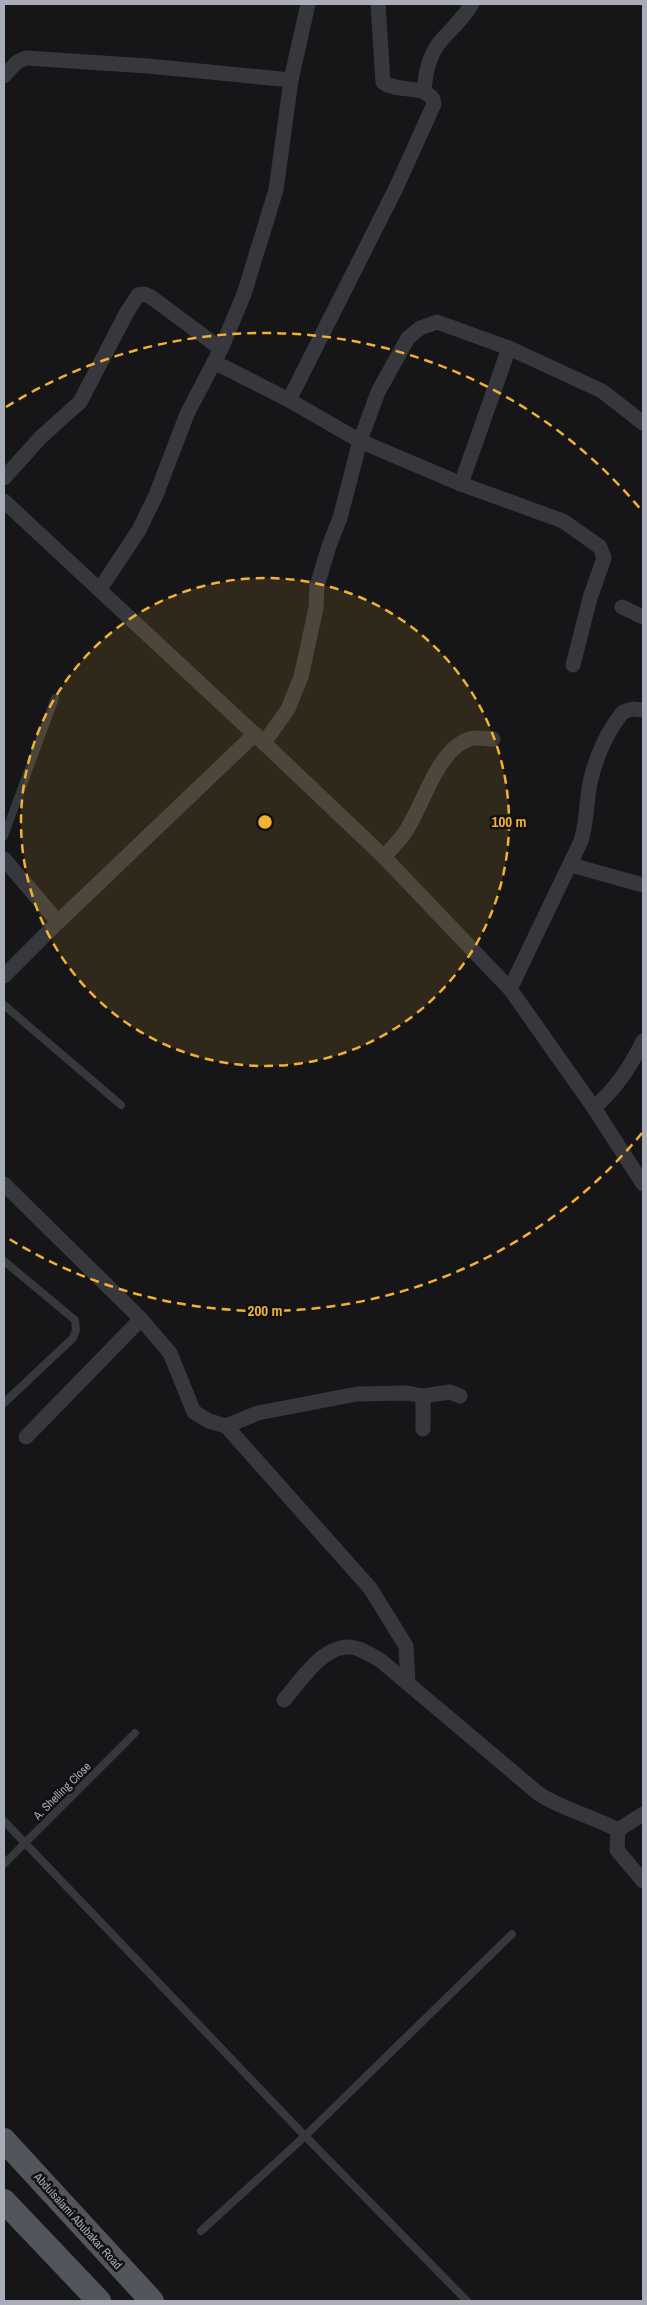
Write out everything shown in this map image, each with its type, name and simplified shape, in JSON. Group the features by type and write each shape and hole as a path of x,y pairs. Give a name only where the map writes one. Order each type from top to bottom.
{"main road":[{"name":"Abdulsalami Abubakar Road","path":"4,2140 152,2301"},
{"path":"4,2201 99,2301"}],"street":[{"path":"100,589 140,530 156,495 187,414 218,356 244,294 276,190 291,80 308,4"},
{"path":"289,400 420,136 434,104 432,97 424,92 396,88 383,82 378,4"},
{"path":"424,92 425,77 438,44 456,27 472,4"},
{"path":"4,75 17,62 26,58 148,66 291,80"},
{"path":"4,478 41,437 80,402 127,312 138,295 144,294 150,297 218,356 360,441 461,484 563,521 583,534 603,552 604,558 590,598 573,665"},
{"path":"4,976 58,922 260,739 288,709 301,677 314,616 317,586 340,518 360,441 378,392 408,338 420,328 437,322 509,348 602,391 643,423"},
{"path":"461,484 509,348"},
{"path":"4,501 384,857 510,990 641,1175"},
{"path":"622,607 643,617"},
{"path":"510,990 571,865 586,824 590,784 599,752 623,712 632,709 643,710"},
{"path":"384,857 405,833 437,768 447,757 466,740 477,738 494,739"},
{"path":"4,859 58,922"},
{"path":"571,865 643,885"},
{"path":"594,1108 611,1093 630,1069 643,1041"},
{"path":"4,1184 141,1319 170,1354 194,1412 209,1421 226,1426 370,1588 406,1646 408,1683"},
{"path":"26,1437 141,1319"},
{"path":"226,1426 258,1413 357,1394 406,1393 423,1396 450,1392 460,1396"},
{"path":"423,1396 423,1429"},
{"path":"284,1700 322,1656 340,1648 357,1648 380,1660 539,1794 553,1803 601,1821 618,1830"},
{"path":"618,1830 643,1814"},
{"path":"618,1830 618,1850 643,1881"}],"lane":[{"path":"4,836 55,698"},
{"path":"4,1005 121,1105"},
{"path":"4,1262 75,1320 76,1330 73,1338 4,1403"},
{"name":"A. Shelling Close","path":"4,1864 135,1733"},
{"path":"4,1821 305,2136 467,2301"},
{"path":"201,2231 305,2136 512,1934"}]}
